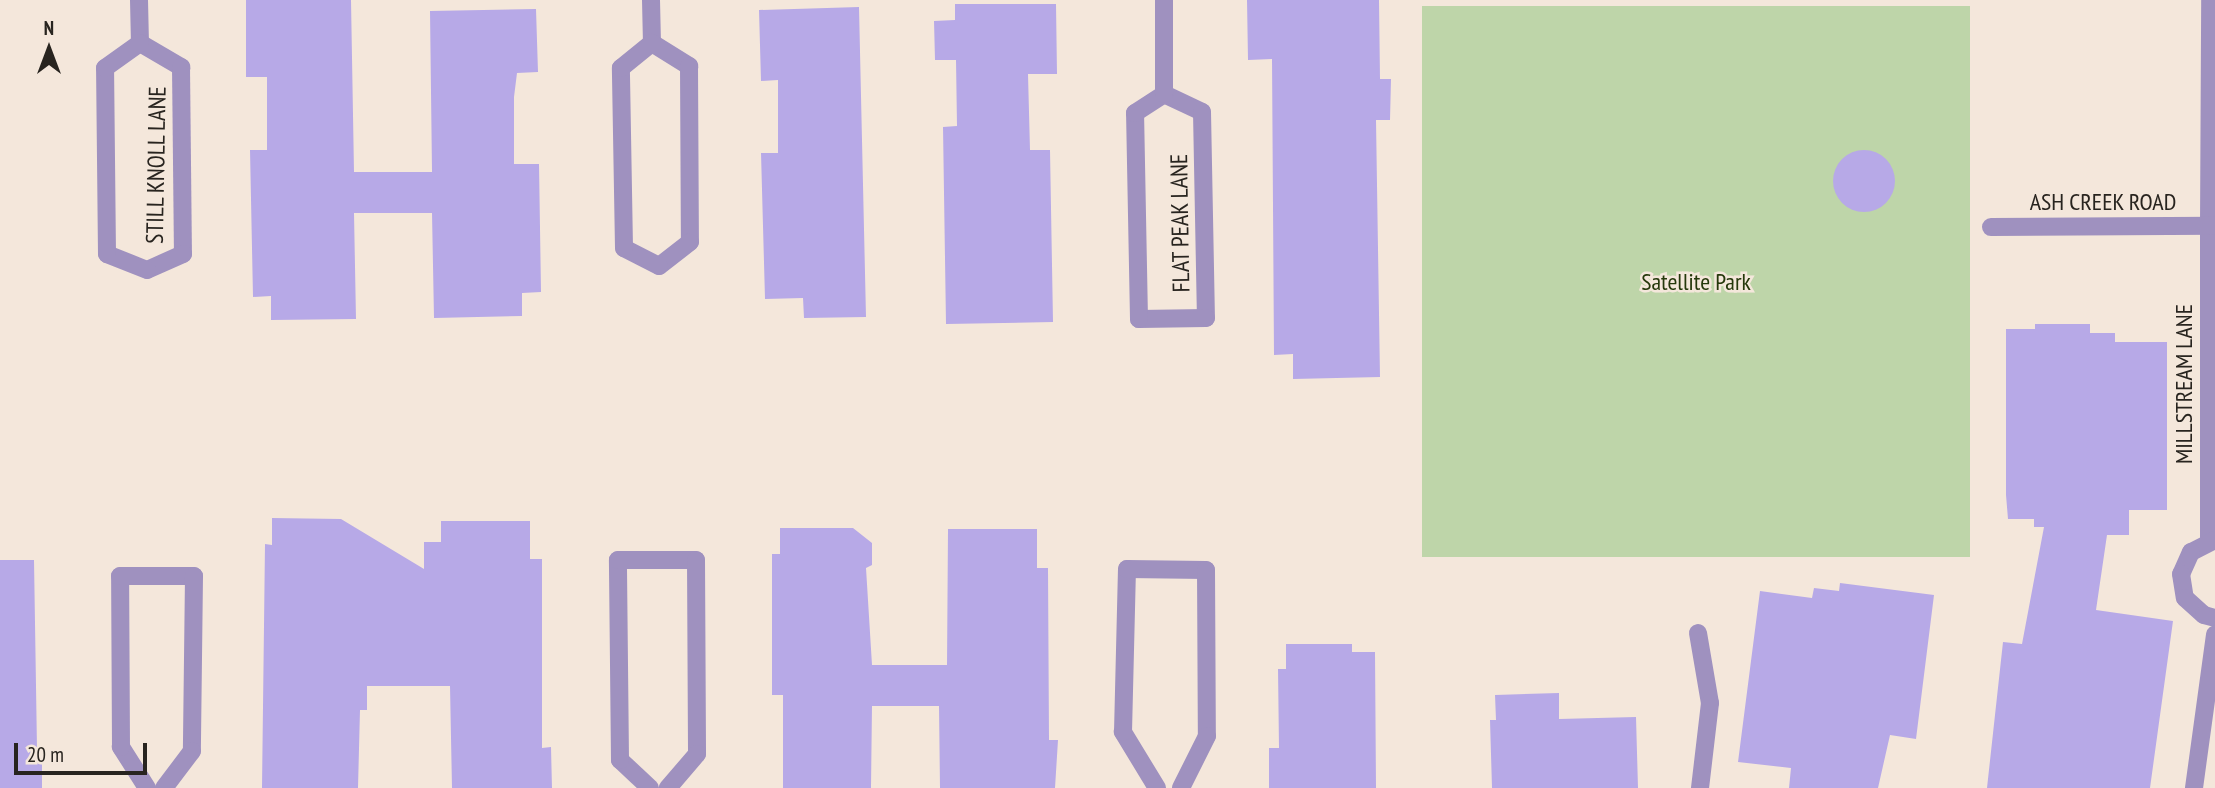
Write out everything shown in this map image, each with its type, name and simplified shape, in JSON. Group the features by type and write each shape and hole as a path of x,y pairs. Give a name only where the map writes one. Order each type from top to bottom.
{"street":[{"path":"139,0 140,43"},
{"path":"651,0 652,43"},
{"path":"1164,0 1164,94"},
{"name":"MILLSTREAM LANE","path":"2210,0 2212,540"},
{"name":"STILL KNOLL LANE","path":"140,43 181,67 183,254 147,270 107,254 105,68 140,43"},
{"path":"652,43 689,66 690,242 659,266 624,248 621,68 652,43"},
{"name":"FLAT PEAK LANE","path":"1164,94 1202,112 1206,318 1139,319 1135,113 1164,94"},
{"name":"ASH CREEK ROAD","path":"1991,227 2212,226"},
{"path":"2212,540 2185,562 2182,586 2193,608 2215,618"},
{"path":"650,788 620,760 618,560 696,560 697,754 668,788"},
{"path":"1157,788 1124,732 1126,569 1206,570 1207,736 1181,788"},
{"path":"147,788 121,747 120,576 194,576 192,751 164,788"},
{"path":"1698,633 1710,704 1700,788"},
{"path":"2194,788 2215,634"}],"green space":[{"name":"Satellite Park","path":"1422,6 1970,6 1970,557 1422,557"}],"building":[{"path":"246,0 351,0 354,172 432,172 430,11 536,9 538,72 517,73 514,97 514,164 539,164 541,292 522,293 522,316 434,318 432,213 354,213 356,319 271,320 271,296 253,297 250,150 267,150 267,77 246,77"},
{"path":"1247,0 1379,0 1380,79 1391,79 1390,120 1376,120 1380,377 1293,379 1293,354 1274,355 1272,59 1248,60"},
{"path":"955,4 1056,4 1057,74 1028,74 1030,150 1050,150 1053,322 946,324 943,127 957,126 956,60 935,60 934,21 955,20"},
{"path":"859,7 866,317 804,318 803,298 765,299 761,153 778,153 778,80 761,81 759,10"},
{"path":"1858,150 1870,150 1886,159 1893,169 1893,193 1886,203 1870,212 1858,212 1847,207 1838,198 1833,187 1833,175 1838,164 1847,155"},
{"path":"2035,324 2090,324 2090,333 2115,333 2115,342 2167,342 2167,510 2129,510 2129,535 2107,535 2096,610 2173,621 2150,788 1987,788 2003,642 2022,644 2044,527 2034,527 2034,519 2008,519 2006,495 2006,329 2035,329"},
{"path":"272,518 341,519 424,569 424,542 441,542 441,521 530,521 530,559 542,559 542,748 551,747 552,788 452,788 450,686 367,686 367,710 360,710 358,788 262,788 265,544 272,545"},
{"path":"780,528 853,528 872,543 872,565 866,568 872,665 947,665 948,529 1037,529 1037,568 1048,568 1049,740 1058,740 1055,788 940,788 939,706 872,706 871,788 783,788 783,695 772,695 772,554 780,554"},
{"path":"0,560 34,560 37,749 42,748 42,788 0,788"},
{"path":"1840,583 1934,595 1916,739 1890,735 1878,788 1789,788 1791,768 1738,762 1760,591 1812,598 1814,588 1839,591"},
{"path":"1286,644 1352,644 1352,652 1375,652 1376,788 1269,788 1269,748 1279,748 1278,669 1286,669"},
{"path":"1559,693 1559,719 1636,717 1638,788 1492,788 1490,720 1496,720 1495,695"}]}
